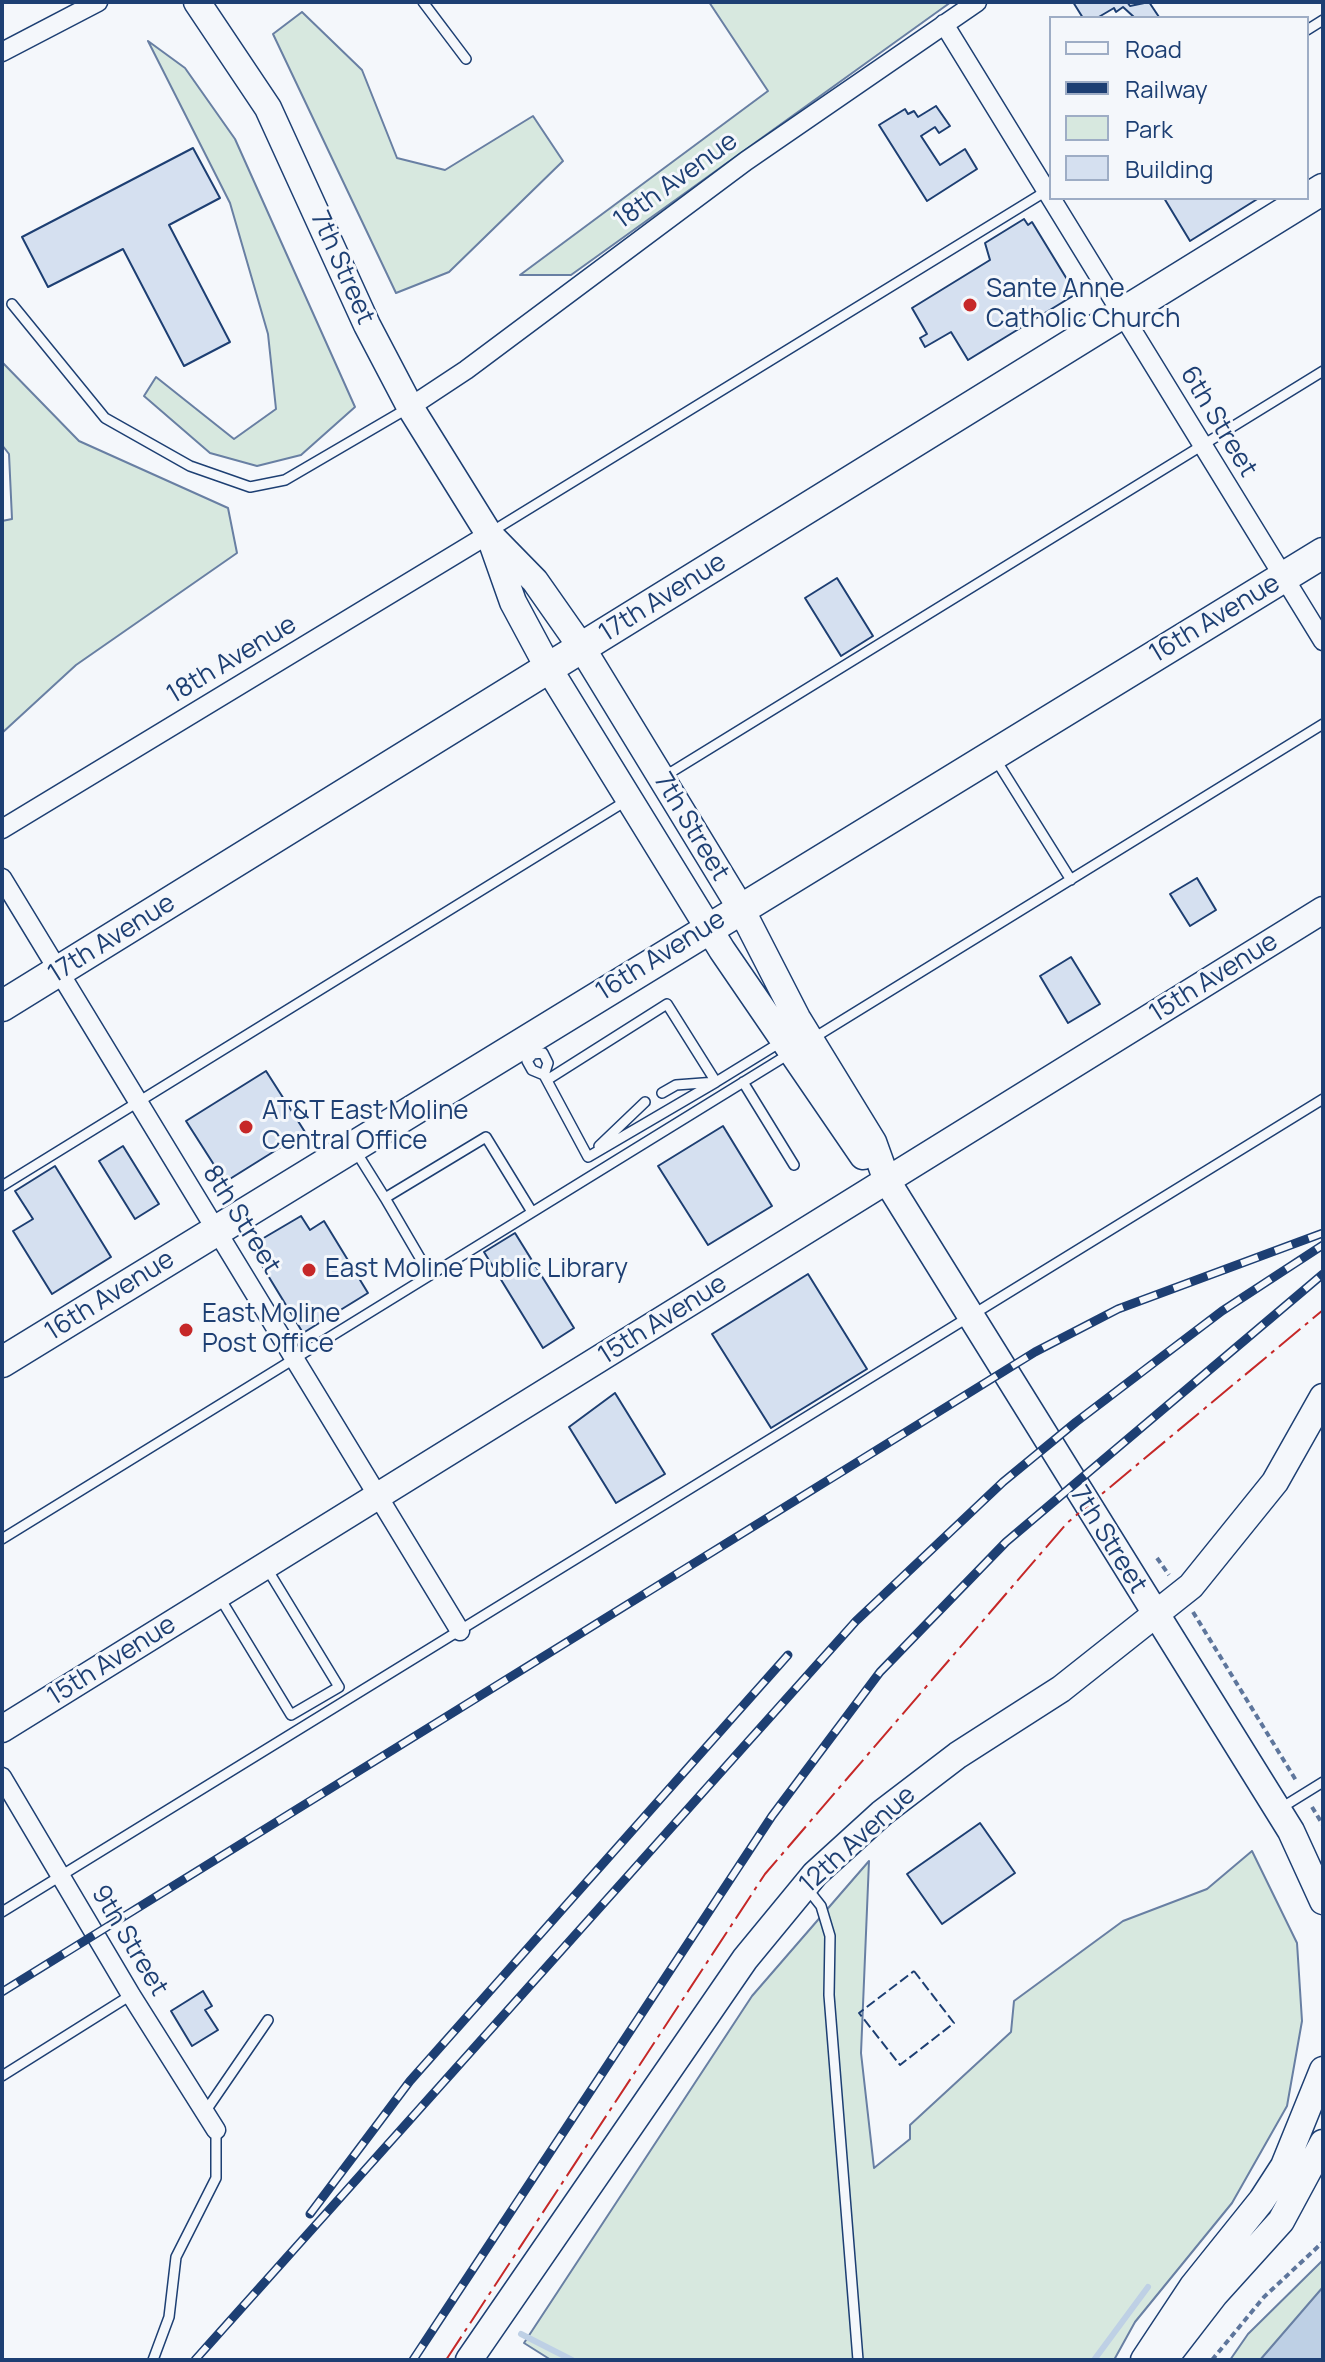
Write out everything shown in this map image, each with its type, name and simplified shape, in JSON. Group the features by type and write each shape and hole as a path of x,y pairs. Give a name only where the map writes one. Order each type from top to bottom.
{"main road":[{"name":"17th Avenue","path":"2,1006 1305,200"},
{"name":"16th Avenue","path":"2,1362 353,1146 529,1047 740,907 1323,553"}],"street":[{"path":"2,52 98,2"},
{"name":"7th Street","path":"197,2 268,108 367,325 410,407 489,534 513,602 549,669 708,927 873,1142 887,1181 1278,1810 1323,1901"},
{"name":"18th Avenue","path":"410,407 466,370 746,161 977,2"},
{"name":"6th Street","path":"944,24 1048,190"},
{"name":"6th Street","path":"1054,200 1323,641"},
{"name":"7th Street","path":"489,534 535,581 582,648 740,907 796,1044"},
{"name":"18th Avenue","path":"2,829 489,534"},
{"name":"8th Street","path":"2,878 460,1631"},
{"name":"15th Avenue","path":"2,1729 1323,910"},
{"name":"12th Avenue","path":"476,2358 745,1959 804,1886 882,1813 958,1755 1061,1689 1182,1593 1248,1520 1275,1482 1323,1397"},
{"name":"9th Street","path":"2,1777 59,1877 216,2130"},
{"path":"1144,2360 1193,2286 1262,2200 1284,2166 1323,2070"},
{"path":"1164,2360 1215,2294 1281,2221 1323,2143"}],"lane":[{"path":"423,2 466,59"},
{"path":"489,534 1048,190"},
{"path":"12,304 105,418 190,466 250,487 285,480 410,407"},
{"path":"662,779 1323,371"},
{"path":"2,1539 743,1082 796,1044 1071,880 1323,724"},
{"path":"993,754 1071,880"},
{"path":"2,1186 629,799"},
{"path":"545,1077 667,1004 716,1082"},
{"path":"588,1157 716,1082 796,1044"},
{"path":"529,1047 527,1061 532,1070 545,1077 588,1157"},
{"path":"662,1093 676,1085 716,1082"},
{"path":"743,1082 794,1165"},
{"path":"2,1912 1323,1099"},
{"path":"588,1157 645,1102"},
{"path":"385,1198 486,1137 532,1212"},
{"path":"353,1146 430,1275"},
{"path":"218,1595 291,1715 339,1687 265,1566"},
{"path":"1278,1810 1323,1782"},
{"path":"804,1886 821,1906 830,1936 829,1995 858,2360"},
{"path":"2,2076 131,1995"},
{"path":"205,2112 268,2020"},
{"path":"153,2360 169,2317 176,2257 209,2198 216,2178 216,2130"}],"path":[{"path":"1157,1558 1182,1593 1323,1825"},
{"path":"1212,2360 1264,2297 1323,2242"}],"green space":[{"path":"709,2 951,2 571,275 520,275 768,91"},
{"path":"302,12 362,70 397,158 445,170 533,116 563,161 449,272 396,293 273,34"},
{"path":"148,41 185,68 235,139 355,407 301,455 257,466 210,453 144,396 156,377 234,439 276,409 268,334 230,203"},
{"path":"2,362 79,441 228,508 237,553 76,665 2,733 2,521 12,519 9,454 2,445"},
{"path":"1252,1851 1297,1943 1302,2021 1287,2106 1232,2203 1135,2322 1114,2360 551,2360 524,2343 752,1996 869,1861 861,2053 874,2168 910,2139 910,2125 1011,2032 1014,2001 1123,1921 1207,1889"},
{"path":"1323,2260 1323,2360 1230,2360 1248,2334"}],"water":[{"path":"1323,2287 1323,2360 1260,2360"}],"building":[{"path":"1073,2 1127,2 1130,6 1149,2 1158,16 1133,16 1123,7 1116,12 1114,8 1100,16 1082,16"},
{"path":"936,106 950,126 939,133 935,127 921,136 940,165 965,149 977,169 927,201 879,125 905,109 908,114 914,111 918,117"},
{"path":"193,148 220,198 169,225 230,342 184,366 123,249 48,287 22,237"},
{"path":"1165,200 1256,200 1190,241"},
{"path":"1024,219 1028,225 1032,222 1076,294 968,360 951,332 925,347 920,338 927,334 912,308 990,260 985,243"},
{"path":"837,578 873,636 841,656 805,598"},
{"path":"1197,878 1216,910 1190,926 1170,894"},
{"path":"1071,957 1100,1004 1068,1023 1040,976"},
{"name":"AT&T East Moline Central Office","path":"266,1071 305,1132 225,1182 186,1121"},
{"path":"723,1126 772,1206 708,1245 658,1166"},
{"path":"123,1146 159,1204 135,1219 99,1161"},
{"path":"55,1166 111,1257 52,1294 13,1231 33,1219 15,1191"},
{"name":"East Moline Public Library","path":"301,1216 310,1230 324,1221 368,1293 303,1333 250,1246"},
{"path":"515,1233 574,1328 543,1348 484,1252"},
{"path":"808,1274 867,1369 771,1428 712,1334"},
{"path":"615,1393 665,1474 616,1503 569,1427"},
{"path":"980,1823 1015,1873 942,1924 907,1874"},
{"path":"203,1991 212,2006 205,2010 218,2030 192,2046 171,2011"}],"waterway":[{"path":"1094,2360 1148,2287"},
{"path":"521,2334 572,2360"}],"railway":[{"path":"2,1992 1035,1352 1118,1309 1323,1233"},
{"path":"195,2360 856,1621 1003,1482 1076,1422 1222,1311 1323,1245"},
{"path":"413,2360 772,1816 880,1672 1006,1542 1323,1274"},
{"path":"310,2214 410,2081 788,1655"}],"fence":[{"path":"914,1971 954,2023 900,2065 859,2013 914,1971"}],"power":[{"path":"446,2360 765,1874 1067,1523 1323,1310"}],"place":[{"name":"Sante Anne Catholic Church","path":"970,305"},
{"name":"AT&T East Moline Central Office","path":"246,1127"},
{"name":"East Moline Public Library","path":"309,1270"},
{"name":"East Moline Post Office","path":"186,1330"}]}
